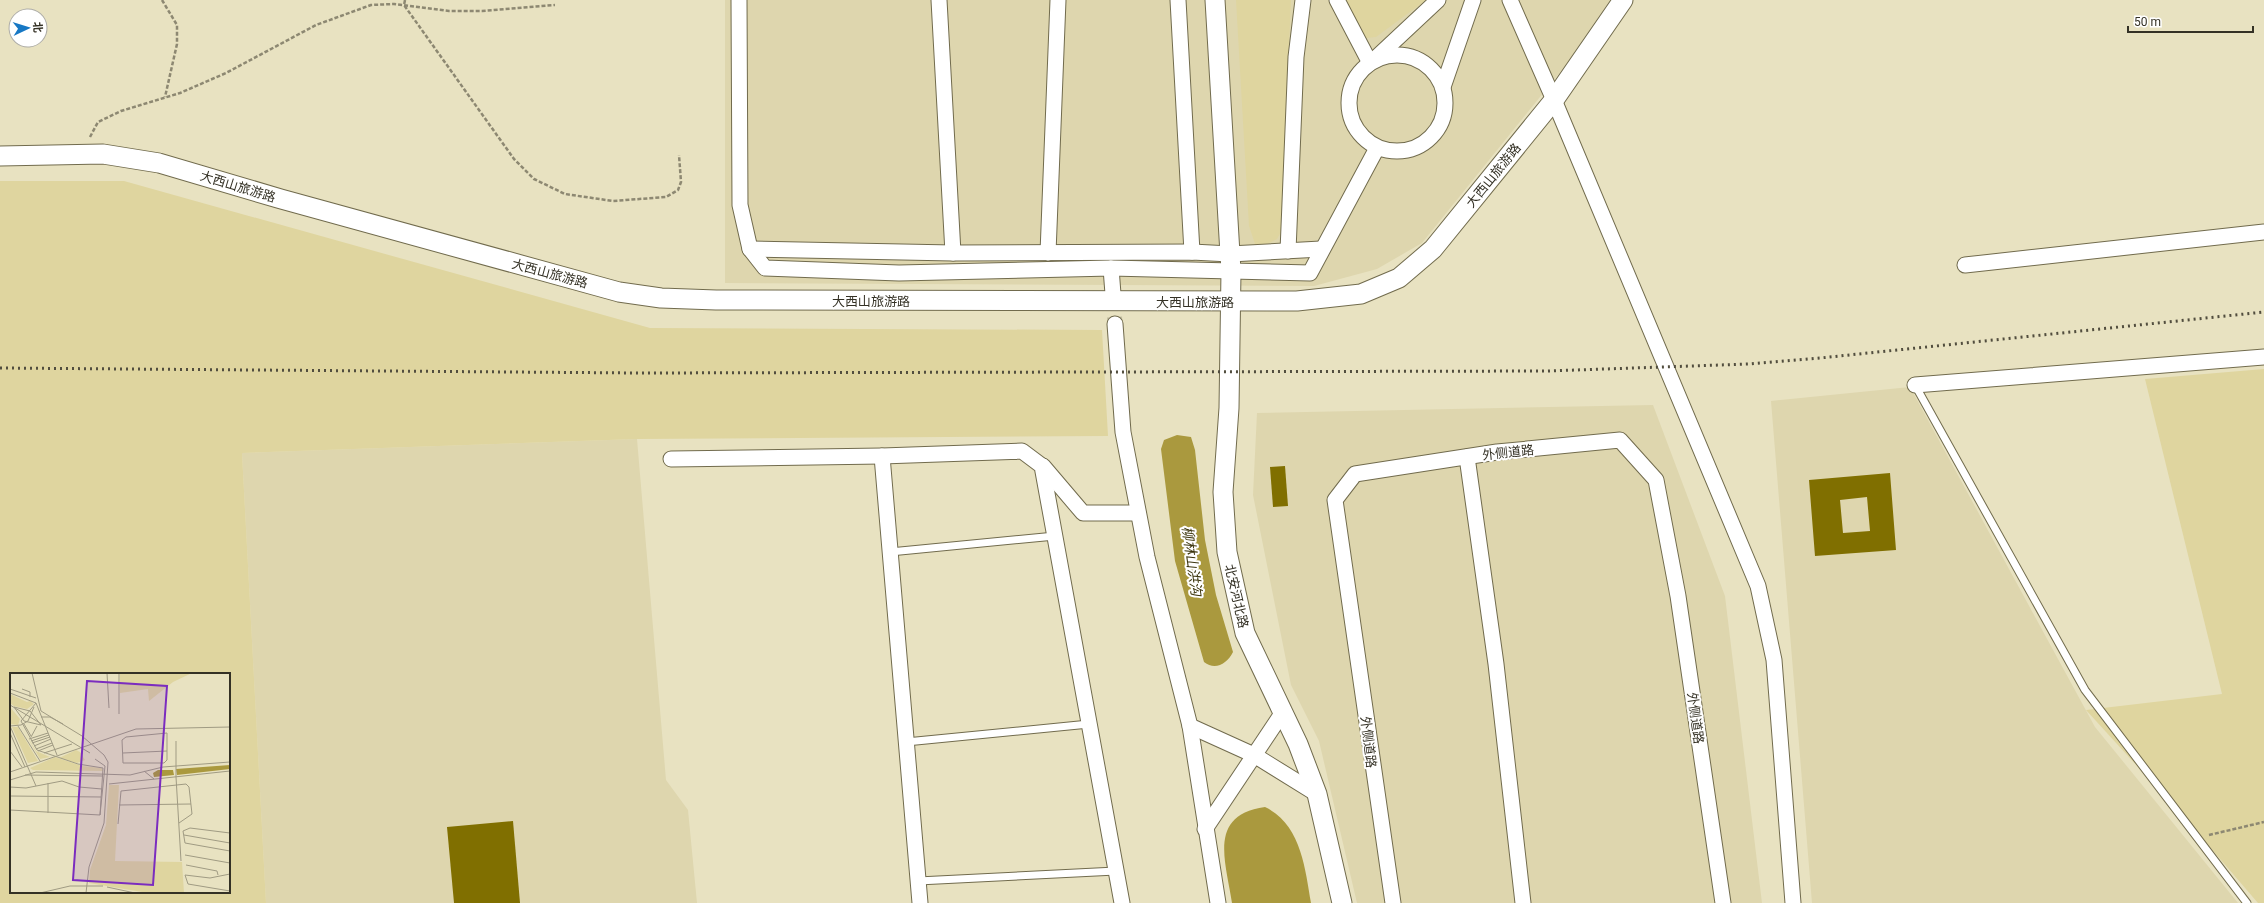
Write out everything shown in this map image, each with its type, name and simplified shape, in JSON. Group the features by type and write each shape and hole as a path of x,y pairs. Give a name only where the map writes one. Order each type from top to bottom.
{"street":[{"path":"738,0 740,205 750,249 765,268 899,273 1111,268 1231,263 1288,251 1321,249"},
{"path":"939,0 953,252"},
{"path":"1048,252 1058,0"},
{"path":"1178,0 1192,252"},
{"name":"北安河北路","path":"1215,0 1231,263 1229,408 1223,492 1227,552 1245,634 1298,744 1317,794 1342,903"},
{"path":"1288,251 1296,57 1303,0"},
{"path":"1336,0 1373,61"},
{"path":"1373,61 1391,54 1408,55 1423,62 1435,73 1443,87 1445,104 1442,119 1434,133 1423,144 1408,150 1393,151 1378,148 1364,139 1354,127 1349,112 1349,96 1353,81 1362,68 1373,61 1438,0"},
{"path":"1443,87 1473,0"},
{"path":"1510,0 1554,100 1758,586 1774,660 1793,903"},
{"name":"大西山旅游路","path":"0,156 82,153 104,154 159,163 288,201 619,292 661,298 784,301 1297,301 1361,294 1398,278 1433,249 1554,100 1623,0"},
{"path":"750,249 953,252 1192,252 1231,263 1310,273 1321,249 1378,148"},
{"path":"1965,265 2264,232"},
{"path":"1111,268 1113,294"},
{"path":"1115,324 1123,432 1147,557 1190,726 1205,829 1218,903"},
{"path":"1915,385 2264,358"},
{"name":"外侧道路","path":"1393,903 1335,500 1355,474 1467,457 1620,440 1656,480 1678,596 1723,903"},
{"path":"671,459 882,456 1022,451 1042,466 1083,513 1138,513"},
{"path":"882,456 920,903"},
{"path":"1467,457 1496,664 1523,903"},
{"path":"1042,466 1122,903"},
{"path":"1205,829 1283,712"},
{"path":"1190,726 1254,755 1317,794"}],"lane":[{"path":"1915,385 2085,690 2247,903"},
{"path":"890,552 1055,536"},
{"path":"906,742 1090,724"},
{"path":"918,882 1116,871"}],"path":[{"path":"162,0 177,25 177,44 164,98"},
{"path":"405,0 404,5 514,159 534,179 564,194 613,201 666,197 678,190 680,182 680,155"},
{"path":"82,153 98,122 121,111 164,98 226,73 316,25 372,5 404,5 449,11 482,11 555,5"},
{"path":"2197,837 2264,822"}],"shaded area":[{"path":"725,0 1610,0 1565,66 1422,243 1377,269 1314,286 725,283"},
{"path":"1236,0 1291,0 1281,232 1277,239 1261,247 1255,244 1249,226"},
{"path":"1345,0 1426,0 1376,37 1366,38"},
{"path":"0,181 124,181 650,328 1102,330 1108,436 637,439 242,453 266,903 0,903"},
{"path":"2264,369 2264,903 2258,903 2190,824 2086,710 2222,694 2145,379"},
{"path":"1910,387 2095,727 2238,903 1812,903 1771,401"},
{"path":"1653,405 1725,596 1762,903 1357,903 1319,741 1291,685 1253,495 1257,413"},
{"path":"637,439 666,780 688,810 697,903 266,903 242,453"}],"water":[{"name":"柳林山洪沟","path":"1177,435 1191,437 1195,450 1205,540 1216,595 1233,652 1224,663 1216,666 1208,665 1204,662 1175,561 1161,449 1164,440"},
{"path":"1265,807 1287,824 1294,836 1303,862 1311,903 1232,903 1226,872 1224,843 1227,830 1235,820 1247,812"}],"building":[{"path":"1285,466 1288,506 1273,507 1270,467"},
{"path":"1890,473 1896,550 1815,556 1809,480","holes":["1867,497 1870,531 1843,533 1840,500"]},
{"path":"513,821 520,903 454,903 447,827"}],"tunnel":[{"path":"1113,294 1115,324"}],"railway":[{"path":"0,368 638,373 1547,371 1749,364 2264,312"}]}
